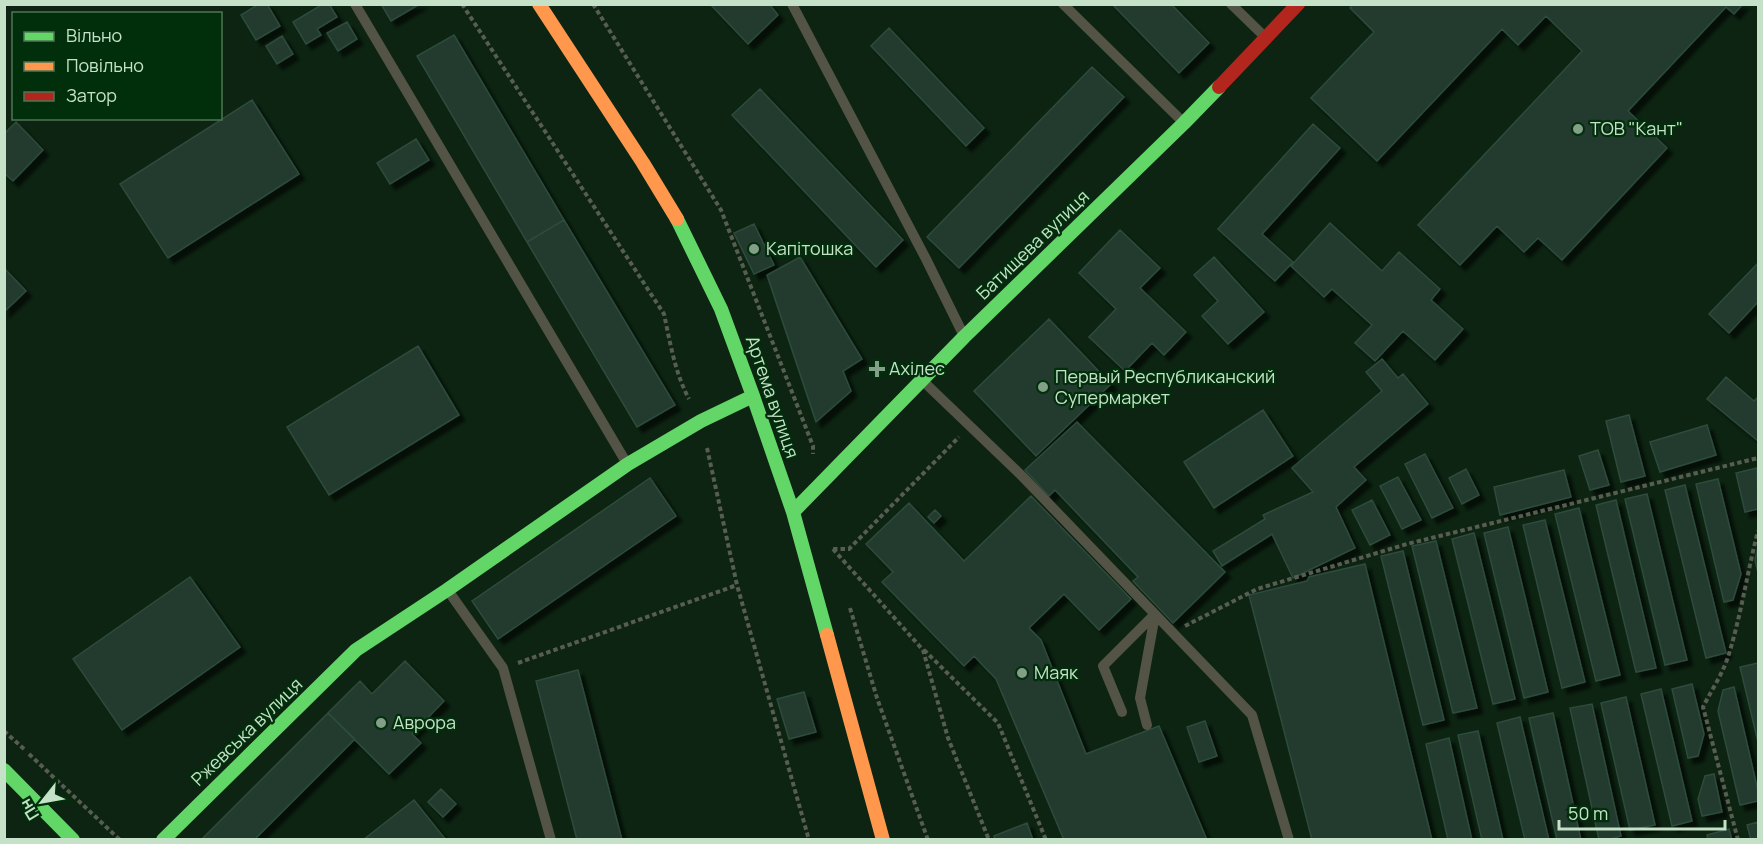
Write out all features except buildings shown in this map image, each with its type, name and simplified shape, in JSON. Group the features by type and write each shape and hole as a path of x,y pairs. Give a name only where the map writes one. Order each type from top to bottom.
{"street":[{"name":"Артема вулиця","path":"539,4 643,163 684,231 721,309 793,512 883,840"},
{"name":"Батищева вулиця","path":"793,512 964,337 1184,123 1298,4"},
{"name":"Ржевська вулиця","path":"162,840 356,650 447,590 628,464 701,421 753,396"},
{"path":"4,770 73,840"}],"lane":[{"path":"355,4 628,464"},
{"path":"792,4 926,259 964,337"},
{"path":"1063,4 1184,123"},
{"path":"1231,4 1265,38"},
{"path":"922,381 1022,476 1252,715 1289,840"},
{"path":"447,590 503,668 551,840"},
{"path":"1122,712 1103,666 1155,614"},
{"path":"1147,725 1140,698 1155,614"}],"path":[{"path":"593,4 721,210 813,446 814,456"},
{"path":"833,549 849,549 970,426"},
{"path":"1172,632 1257,589 1407,544 1758,458"},
{"path":"1738,840 1703,707 1727,660 1758,531"},
{"path":"830,539 836,561"},
{"path":"833,549 923,650 998,723 1046,840"},
{"path":"503,668 737,585"},
{"path":"850,606 876,698 928,840"},
{"path":"923,650 948,738 989,840"},
{"path":"4,731 120,840"}],"traffic: fast":[{"path":"793,512 964,337 1219,87"},
{"path":"677,219 721,309 753,396 793,512 827,635"},
{"path":"163,840 356,650 447,590 628,464 701,421 753,396"},
{"path":"4,770 73,840"}],"traffic: slow":[{"path":"539,4 677,219"},
{"path":"827,635 883,840"}],"traffic: jam":[{"path":"1219,87 1298,4"}],"place":[{"name":"ТОВ \"Кант\"","path":"1578,129"},
{"name":"Капітошка","path":"754,249"},
{"name":"Ахілес","path":"877,369"},
{"name":"Первый Республиканский Супермаркет","path":"1043,387"},
{"name":"Маяк","path":"1022,673"},
{"name":"Аврора","path":"381,723"}]}
